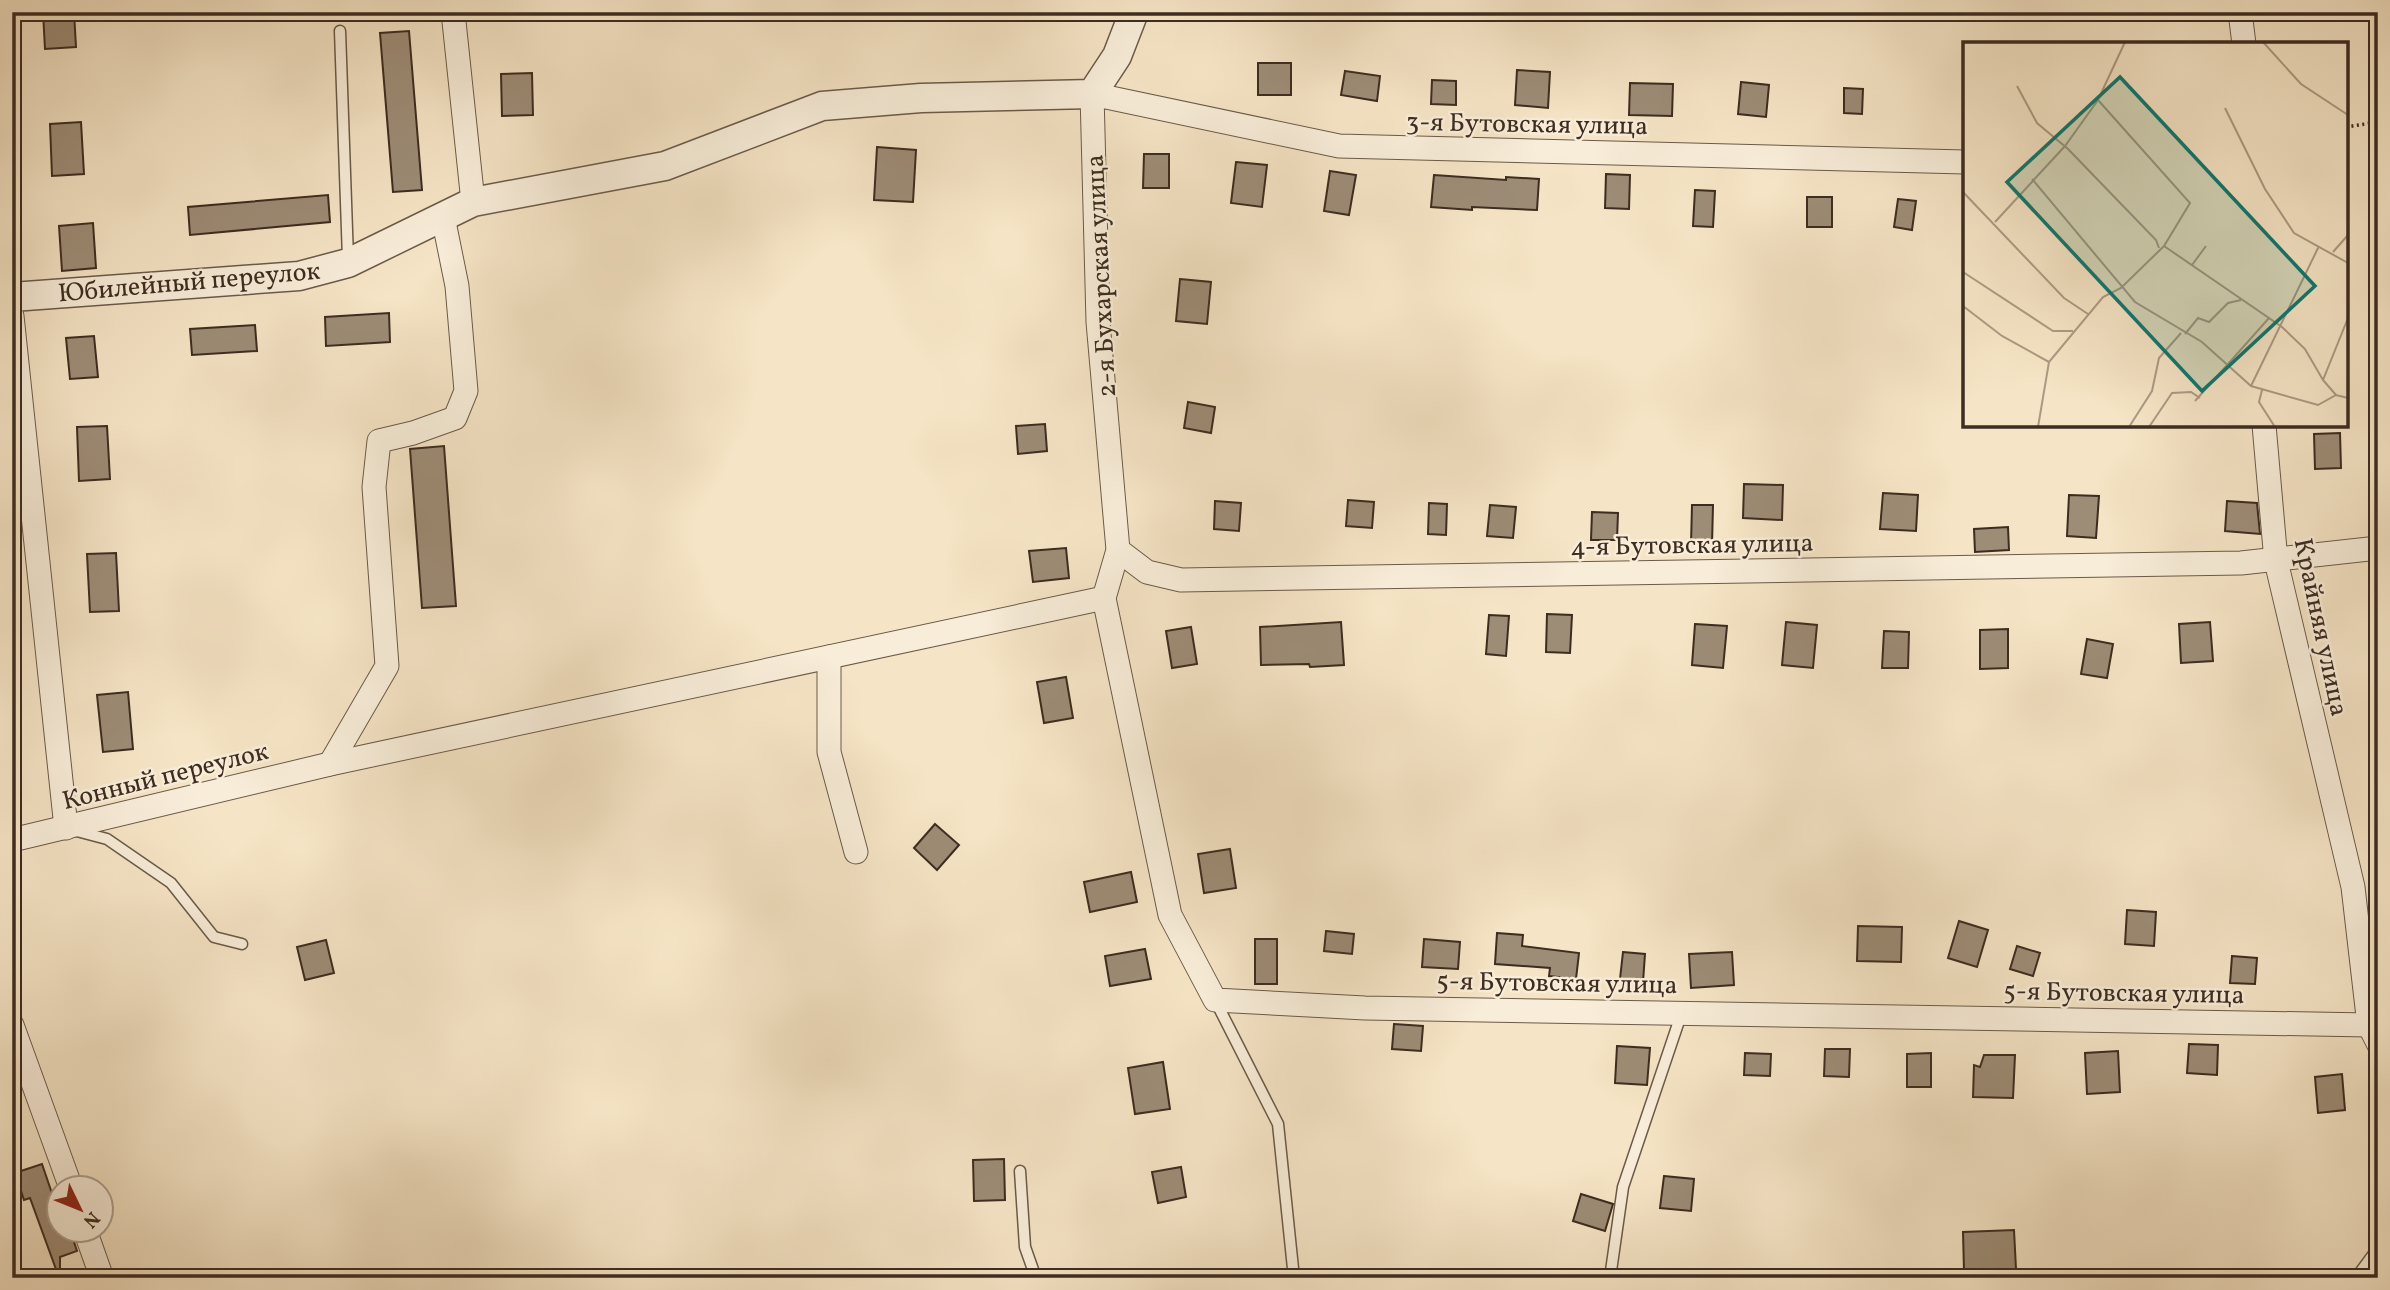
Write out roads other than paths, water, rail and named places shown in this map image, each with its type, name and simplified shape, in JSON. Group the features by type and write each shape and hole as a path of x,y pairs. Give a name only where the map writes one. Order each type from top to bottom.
{"street":[{"path":"453,12 473,202"},
{"path":"1093,94 1117,55 1135,12"},
{"path":"2240,12 2244,42"},
{"name":"Юбилейный переулок","path":"12,297 299,276 348,263 473,202 665,166 822,106 921,97 1093,94"},
{"name":"3-я Бутовская улица","path":"1093,94 1339,146 1963,162"},
{"name":"2-я Бухарская улица","path":"1093,94 1098,322 1118,550"},
{"path":"330,764 387,666 374,487 379,440 413,433 455,418 466,391 457,286 443,217"},
{"path":"12,316 66,828"},
{"name":"Крайняя улица","path":"2264,427 2276,561 2353,887 2373,1034"},
{"name":"4-я Бутовская улица","path":"1118,550 1147,572 1181,580 2241,563 2378,548"},
{"path":"1118,550 1104,598 1170,915 1215,1000"},
{"name":"Конный переулок","path":"12,840 330,764 1104,598"},
{"path":"829,657 829,752 856,852"},
{"name":"5-я Бутовская улица","path":"1215,1000 1365,1008 1682,1012 2373,1034"},
{"path":"12,1025 66,1174"},
{"path":"91,1244 102,1278"}],"lane":[{"path":"340,31 348,263"},
{"path":"66,828 107,839 172,883 214,937 242,944"},
{"path":"1215,1000 1278,1124 1294,1278"},
{"path":"1610,1278 1623,1187 1682,1012"},
{"path":"1020,1171 1025,1247 1036,1278"},
{"path":"2356,1278 2378,1248"}]}
